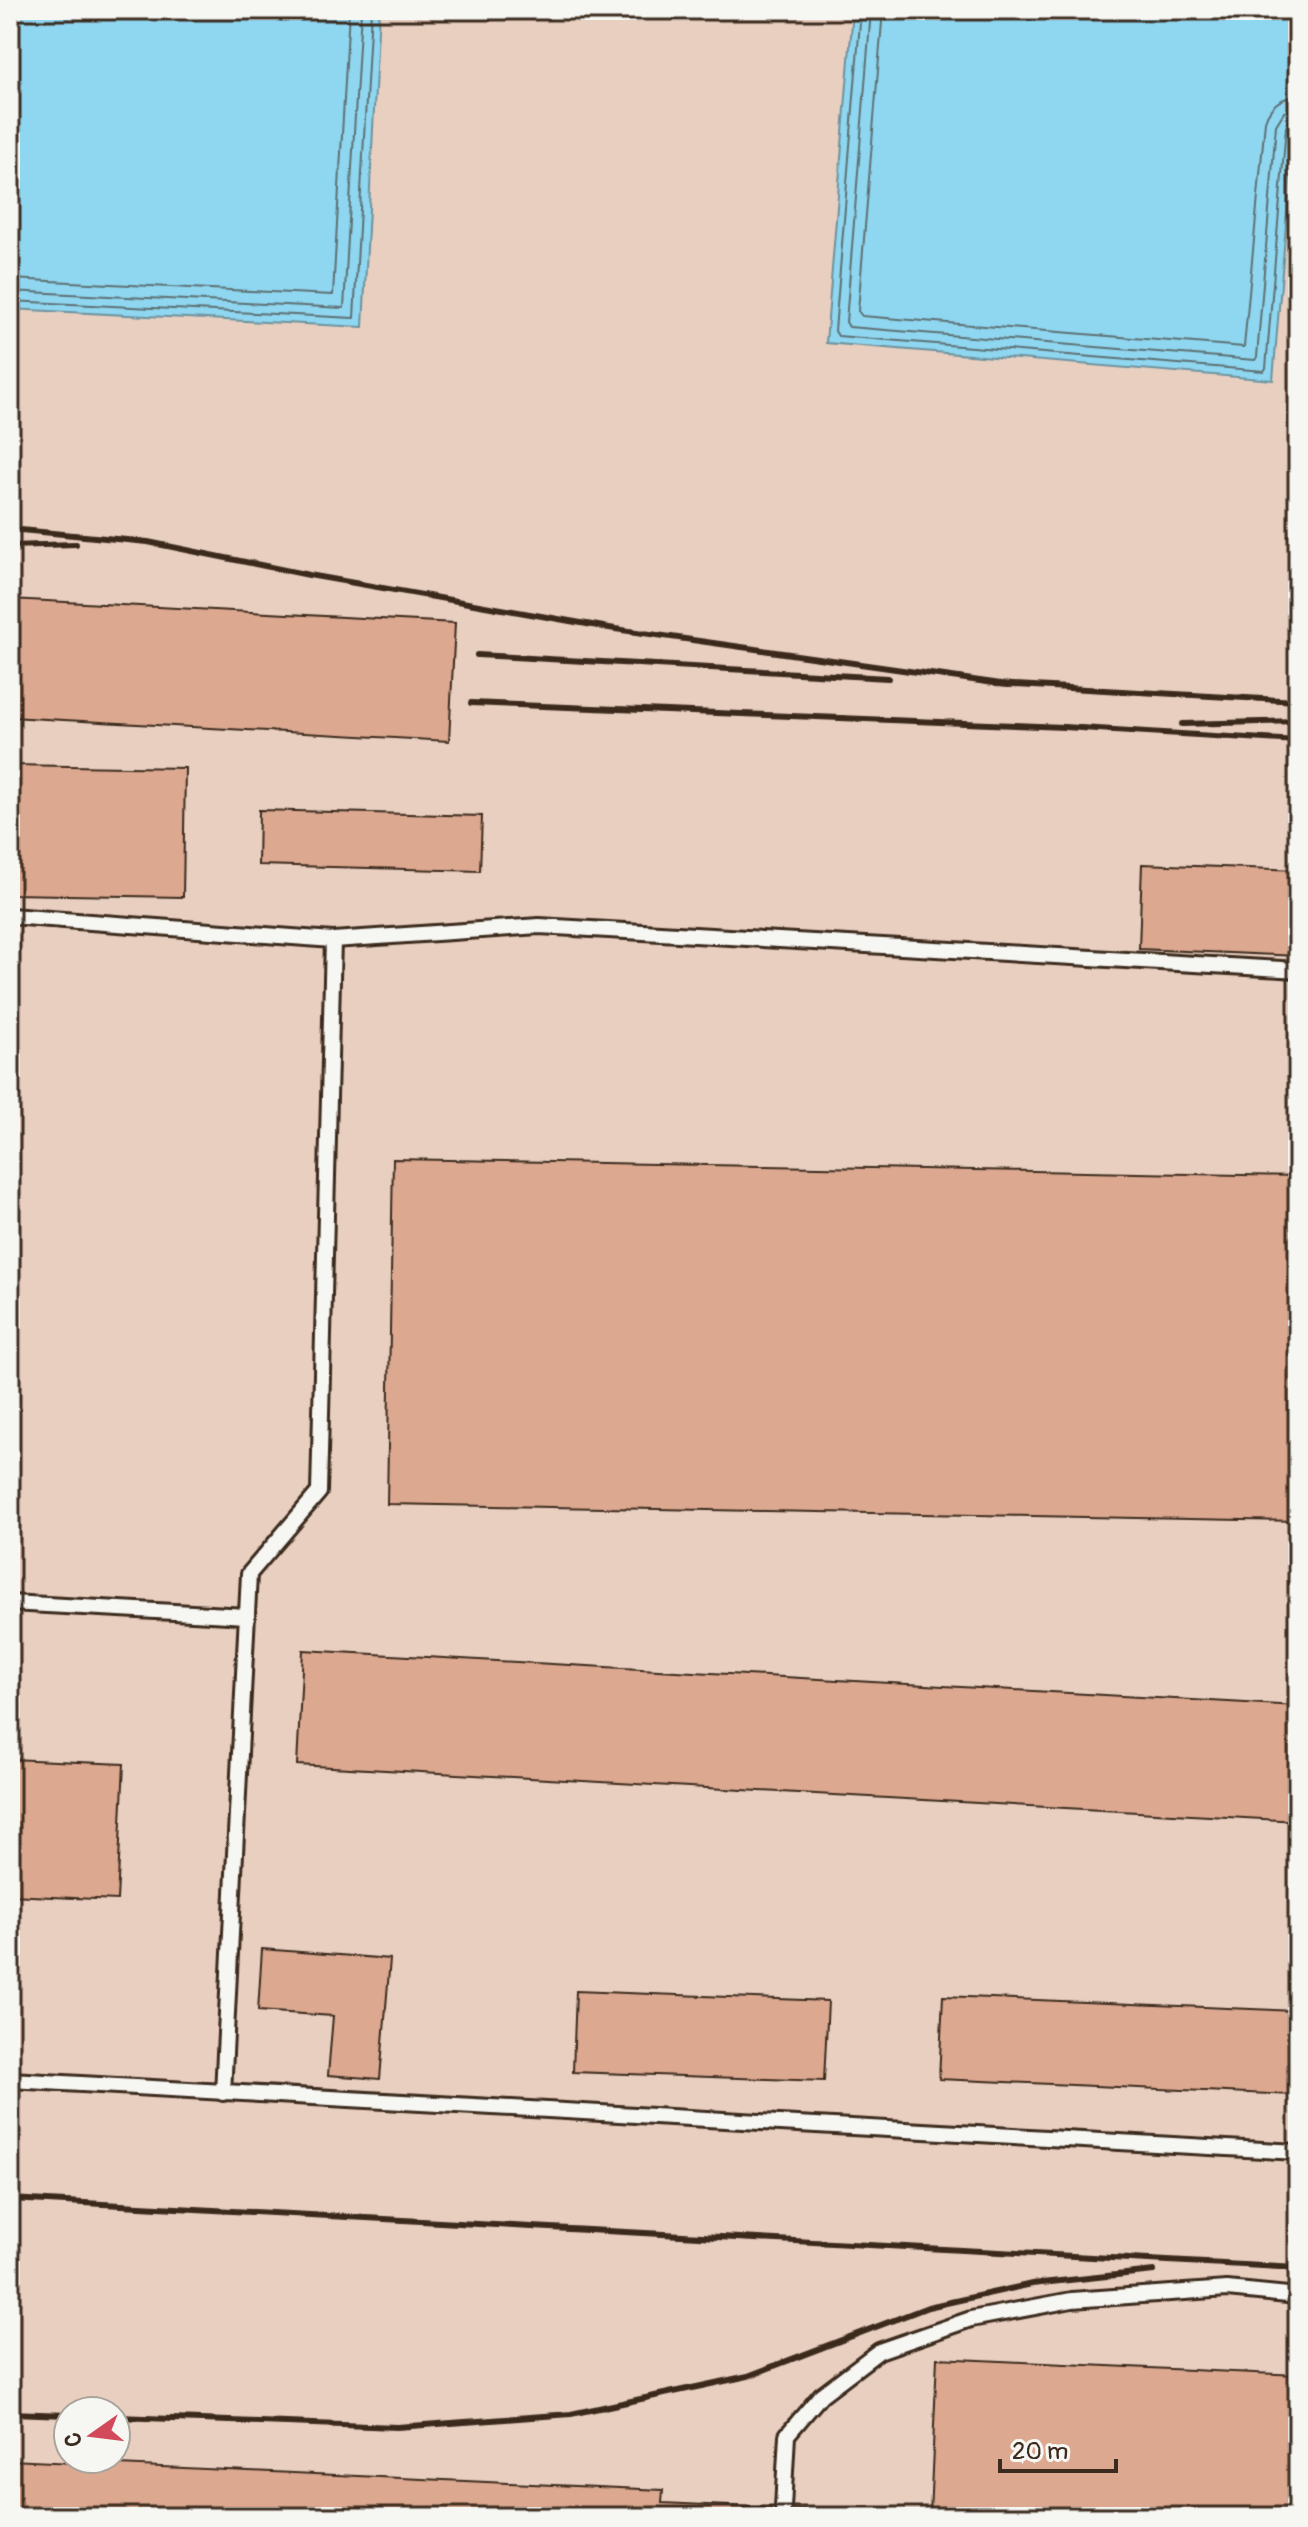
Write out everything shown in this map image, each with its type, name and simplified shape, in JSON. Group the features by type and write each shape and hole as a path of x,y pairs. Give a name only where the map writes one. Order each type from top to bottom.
{"lane":[{"path":"10,916 333,940 539,926 1298,970"},
{"path":"223,2093 249,1574 319,1492 333,940"},
{"path":"10,1603 247,1616"},
{"path":"10,2080 1298,2152"},
{"path":"783,2508 787,2435 821,2395 879,2351 971,2319 1072,2300 1227,2289 1298,2296"}],"shaded area":[{"path":"10,10 1298,10 1298,2517 10,2517"}],"water":[{"path":"10,10 379,10 363,327 10,309"},
{"path":"853,10 1298,10 1298,79 1273,380 826,343"}],"building":[{"path":"10,599 455,623 449,741 10,717"},
{"path":"10,765 185,768 183,897 10,894"},
{"path":"259,810 482,816 480,871 258,865"},
{"path":"1142,864 1298,870 1298,956 1139,949"},
{"path":"393,1159 1298,1176 1298,1521 387,1504"},
{"path":"303,1650 1298,1706 1298,1821 297,1765"},
{"path":"10,1759 124,1764 117,1900 10,1895"},
{"path":"262,1949 390,1959 380,2079 328,2075 333,2016 258,2011"},
{"path":"576,1991 828,2001 824,2081 573,2072"},
{"path":"943,1996 1296,2011 1293,2095 939,2079"},
{"path":"937,2358 1298,2375 1298,2517 10,2517 10,2460 52,2462 52,2475 132,2475 132,2466 663,2490 662,2503 930,2515"}],"railway":[{"path":"10,529 148,542 309,575 615,629 1008,685"},
{"path":"10,546 76,544"},
{"path":"477,655 888,678"},
{"path":"996,684 1298,701"},
{"path":"471,703 1064,727 1298,741"},
{"path":"1182,724 1298,721"},
{"path":"10,2199 1298,2268"},
{"path":"132,2418 397,2427 571,2414 748,2376 928,2307 1032,2284 1154,2271"},
{"path":"10,2413 52,2414"}]}
